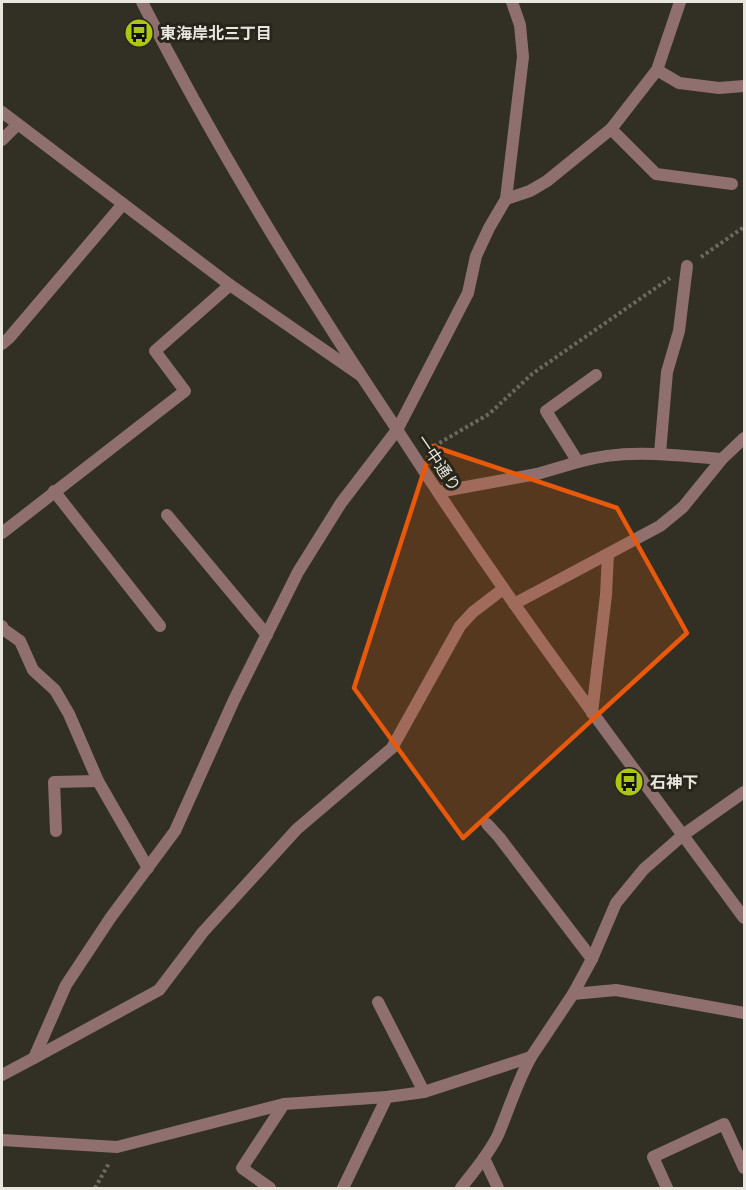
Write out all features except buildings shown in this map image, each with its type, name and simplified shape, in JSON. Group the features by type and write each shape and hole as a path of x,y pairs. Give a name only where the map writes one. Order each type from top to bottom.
{"street":[{"name":"一中通り","path":"142,2 246,191 360,375 514,604 744,918"},
{"path":"34,1058 66,985 111,917 175,831 234,700 298,572 341,503 397,430 468,293 476,256 506,199 523,57 520,25 512,2"},
{"path":"506,199 530,191 547,181 611,129 657,70 680,2"},
{"path":"657,70 679,83 719,88 744,86"},
{"path":"2,112 230,285 360,375"},
{"path":"2,140 17,125"},
{"path":"611,129 656,174 732,184"},
{"path":"2,344 123,204"},
{"path":"660,453 668,372 679,331 687,266"},
{"path":"2,533 185,391 155,351 230,285"},
{"path":"578,462 546,411 596,375"},
{"path":"514,604 660,526 683,507 722,459 744,438"},
{"path":"438,492 537,474 597,456 660,453 722,459"},
{"path":"54,491 160,626"},
{"path":"167,515 267,635"},
{"path":"592,713 606,595 608,554"},
{"path":"2,1075 159,990 203,932 297,829 392,748 460,626 473,612 504,589"},
{"path":"2,628 20,641 33,670 55,690 69,714 98,781 148,868"},
{"path":"56,831 54,782 98,781"},
{"path":"461,1188 497,1137 521,1075 573,994 592,959 616,903 644,869 682,835 744,792"},
{"path":"487,824 592,959"},
{"path":"573,994 616,990 744,1013"},
{"path":"378,1002 424,1092"},
{"path":"2,1140 117,1147 284,1104 387,1097 424,1092 531,1057"},
{"path":"343,1188 387,1097"},
{"path":"270,1188 242,1168 284,1104"},
{"path":"667,1188 653,1157 724,1124 744,1168"},
{"path":"484,1158 498,1188"}],"path":[{"path":"415,458 489,414 532,374 744,227"},
{"path":"95,1188 117,1147"}],"highlighted area":[{"path":"432,446 617,508 687,633 463,838 354,688"}],"place":[{"name":"東海岸北三丁目","path":"139,33"},
{"name":"石神下","path":"629,782"}]}
